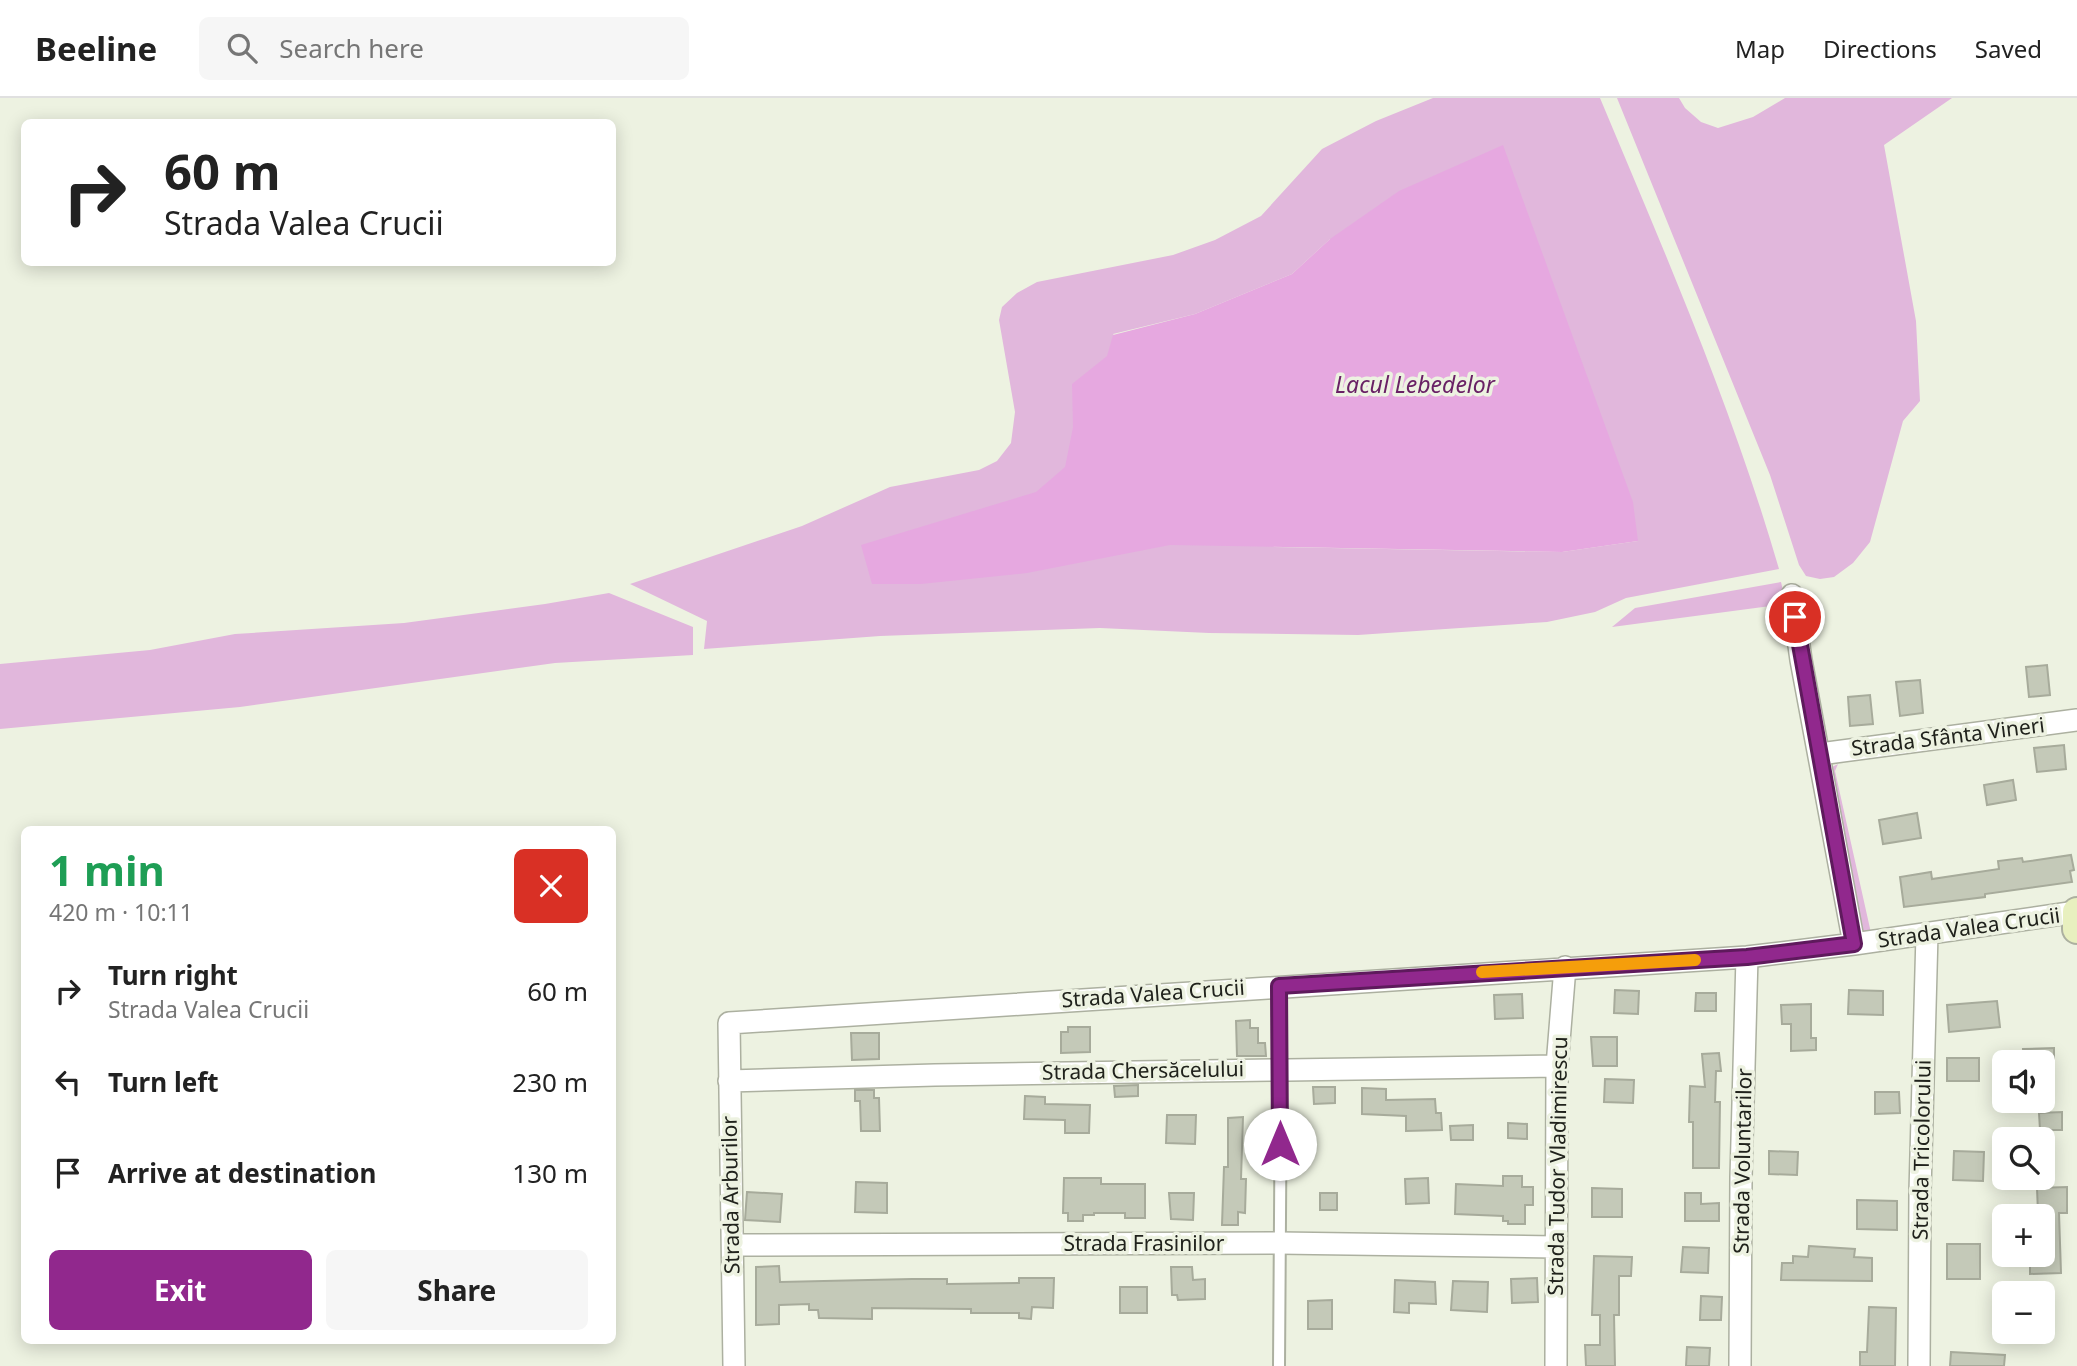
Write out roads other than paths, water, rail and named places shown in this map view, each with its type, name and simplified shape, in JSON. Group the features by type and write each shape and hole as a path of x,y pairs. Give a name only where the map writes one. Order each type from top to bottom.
{"street":[{"path":"1792,595 1801,660 1854,944"},
{"name":"Strada Sfânta Vineri","path":"1820,754 2077,720"},
{"name":"Strada Valea Crucii","path":"729,1023 1747,957 2077,918"},
{"name":"Strada Tricolorului","path":"1919,1366 1920,1192 1927,934"},
{"name":"Strada Voluntarilor","path":"1740,1366 1741,1177 1747,957"},
{"name":"Strada Tudor Vladimirescu","path":"1556,1366 1557,1066 1565,967"},
{"name":"Strada Arburilor","path":"729,1023 734,1366"},
{"name":"Strada Chersăcelului","path":"729,1081 935,1074 1557,1066"},
{"name":"Strada Frasinilor","path":"733,1245 1279,1243 1555,1247"}],"lane":[{"path":"1279,986 1279,1366"}],"water":[{"name":"Lacul Lebedelor","path":"1503,145 1633,502 1638,541 1562,552 1170,545 1027,573 921,584 872,584 861,545 1036,492 1065,467 1073,427 1072,384 1107,356 1113,335 1195,314 1292,274 1330,239 1399,191"}]}
